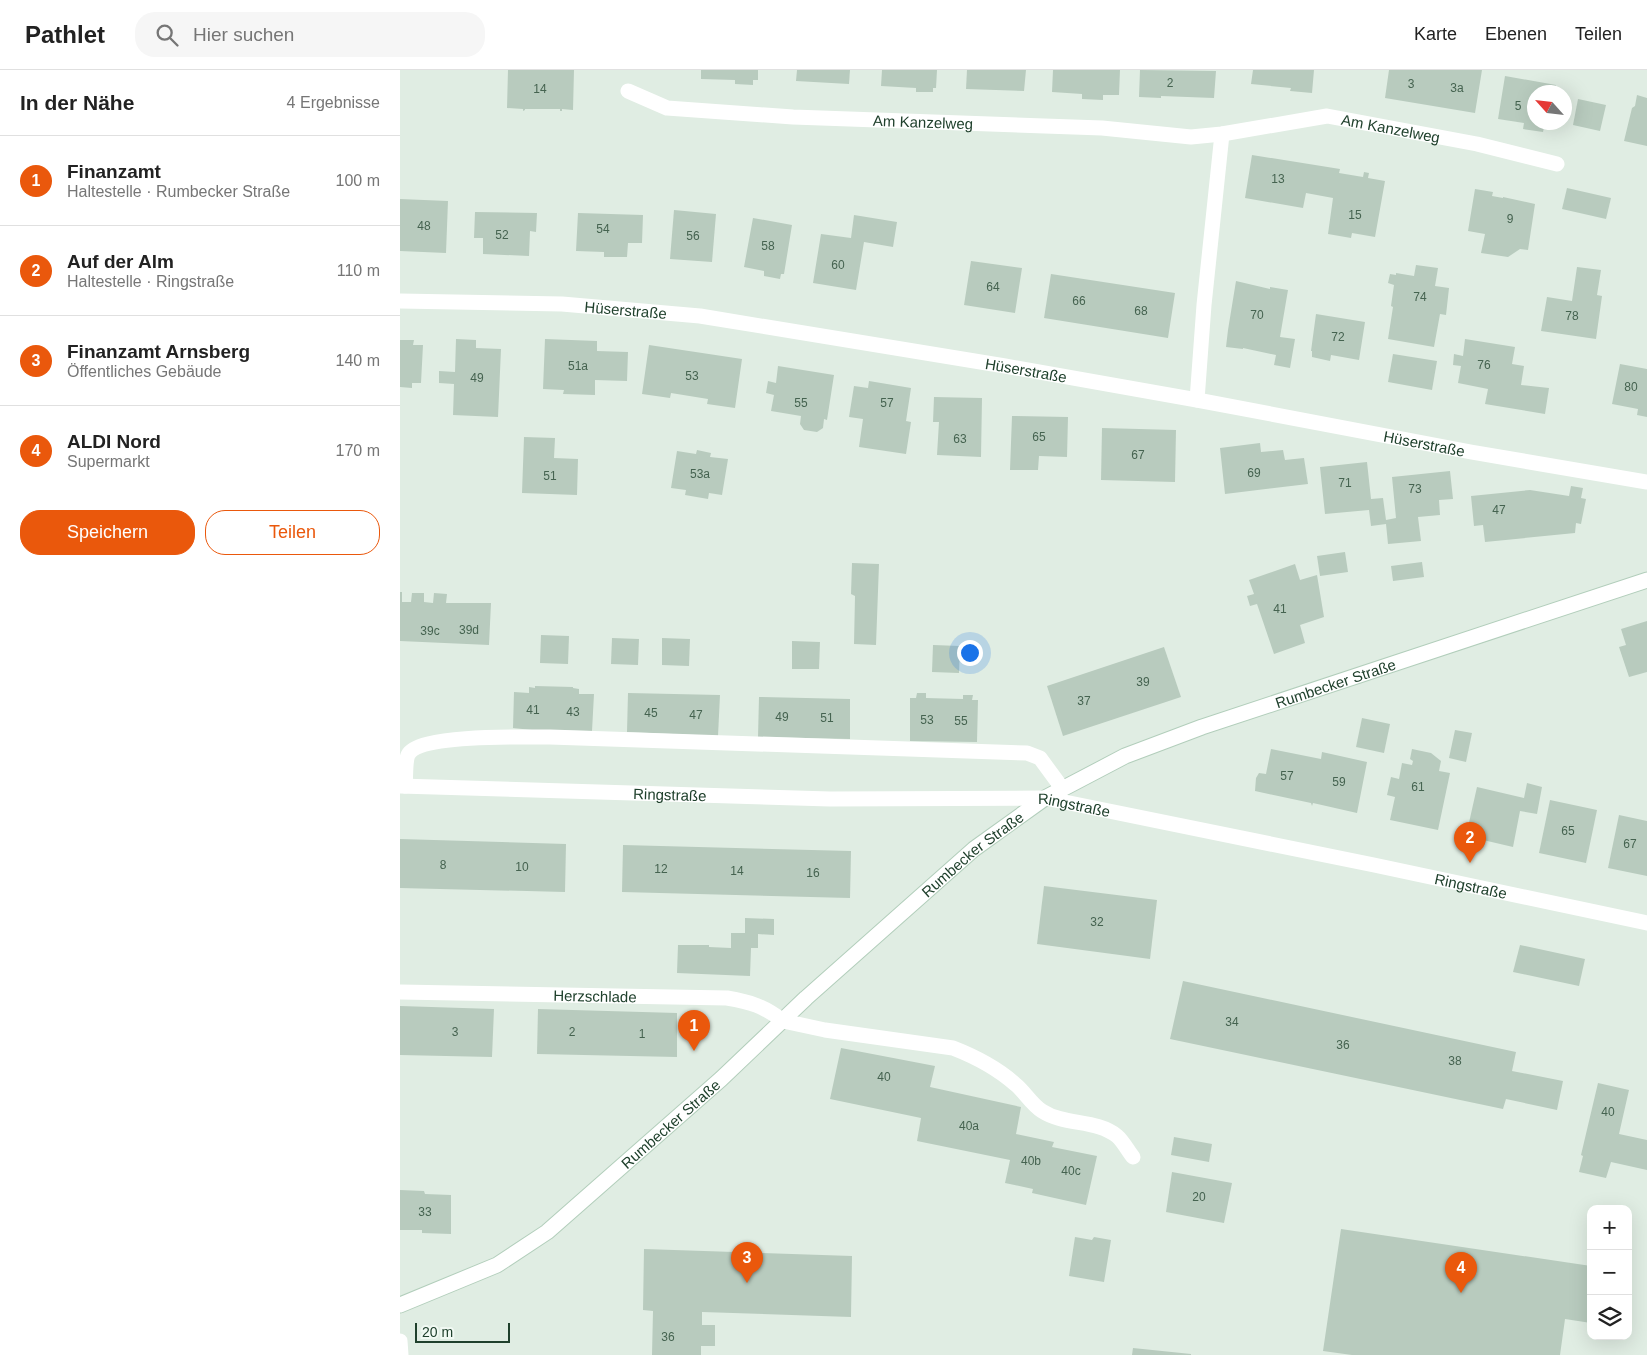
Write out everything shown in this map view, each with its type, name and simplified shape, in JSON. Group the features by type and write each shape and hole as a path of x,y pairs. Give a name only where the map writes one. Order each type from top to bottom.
{"street":[{"name":"Am Kanzelweg","path":"628,91 667,108 793,117 1102,128 1191,137 1222,134 1327,116 1477,144 1558,164"},
{"path":"1197,400 1204,305 1222,134"},
{"name":"Hüserstraße","path":"400,301 562,304 700,316 1197,400 1471,452 1647,482"},
{"name":"Rumbecker Straße","path":"400,1305 497,1265 547,1232 713,1086 974,849 1062,788 1125,756 1221,720 1647,580"},
{"path":"402,786 408,755 416,747 429,743 486,737 550,737 907,750 1027,752 1040,758 1062,788"},
{"name":"Ringstraße","path":"402,786 830,799 1045,798 1647,923"},
{"name":"Herzschlade","path":"400,992 726,998 754,1003 771,1011 783,1021"},
{"path":"783,1021 825,1030 953,1048 990,1064 1017,1084 1041,1110 1059,1119 1101,1127 1118,1137 1133,1157"},
{"path":"400,1341 401,1355"}],"building":[{"path":"508,70 574,70 573,110 525,109 523,111 523,109 507,108"},
{"path":"701,70 758,70 758,80 753,80 753,85 735,84 735,80 701,79"},
{"path":"797,70 850,70 849,84 796,81"},
{"path":"882,70 937,70 936,88 933,88 933,92 916,92 916,88 881,86"},
{"path":"967,70 1026,70 1024,91 966,89"},
{"path":"1053,70 1120,70 1119,95 1103,95 1103,100 1082,99 1082,94 1052,92"},
{"path":"1140,70 1216,71 1214,98 1139,97"},
{"path":"1253,70 1314,70 1312,93 1290,91 1291,88 1251,84"},
{"path":"1389,70 1482,70 1475,113 1385,98"},
{"path":"1505,76 1556,85 1527,85 1527,130 1523,129 1524,123 1498,119"},
{"path":"1637,95 1647,98 1647,146 1624,141"},
{"path":"1578,99 1606,105 1600,131 1573,125"},
{"path":"1252,155 1340,169 1339,173 1363,177 1364,172 1369,173 1368,178 1385,181 1375,237 1352,233 1351,238 1328,234 1333,198 1306,193 1303,208 1245,198"},
{"path":"1567,188 1611,198 1606,219 1562,209"},
{"path":"1475,189 1493,192 1492,196 1535,204 1528,250 1520,249 1508,257 1481,253 1485,234 1468,231"},
{"path":"400,199 448,201 446,253 400,251"},
{"path":"674,210 716,214 712,262 670,259"},
{"path":"475,212 537,213 536,232 530,231 529,256 483,254 483,238 474,238"},
{"path":"578,213 643,215 642,243 628,243 627,257 604,257 604,252 576,251"},
{"path":"854,215 897,222 893,247 864,242 856,290 813,283 821,234 851,238"},
{"path":"753,218 792,225 784,274 781,274 780,279 764,276 764,271 744,267"},
{"path":"971,261 1022,268 1015,313 964,305"},
{"path":"1416,265 1438,268 1435,286 1449,288 1446,315 1440,314 1434,347 1388,339 1394,285 1388,283 1390,274 1414,276"},
{"path":"1577,267 1601,270 1597,295 1602,296 1596,339 1541,331 1547,297 1572,301"},
{"path":"1051,274 1175,293 1168,338 1044,318"},
{"path":"1236,281 1270,289 1270,287 1288,290 1280,337 1295,339 1290,368 1274,365 1276,355 1243,348 1226,347"},
{"path":"1316,314 1365,322 1359,360 1331,355 1330,361 1312,357 1311,351"},
{"path":"456,339 476,340 476,348 501,349 498,417 453,415 454,384 439,383 439,371 455,372"},
{"path":"545,339 597,341 597,351 628,352 627,381 595,380 595,395 563,394 564,390 543,389"},
{"path":"1465,339 1515,347 1512,364 1524,366 1521,385 1549,388 1545,414 1485,404 1488,389 1458,383 1461,366 1453,365 1454,354 1463,356"},
{"path":"400,340 414,340 413,345 423,345 421,383 412,383 412,388 400,387"},
{"path":"649,345 742,359 735,408 707,404 708,399 671,393 670,398 642,394"},
{"path":"1393,354 1437,361 1432,390 1388,382"},
{"path":"1620,364 1647,369 1647,417 1637,415 1638,409 1612,404"},
{"path":"778,366 834,375 827,420 824,419 823,428 817,432 804,430 800,424 801,416 771,411 774,395 766,393 768,381 776,383"},
{"path":"869,381 911,388 906,421 911,422 906,454 859,447 863,419 849,417 854,386 868,388"},
{"path":"934,397 982,398 981,457 937,455 939,422 933,422"},
{"path":"1012,416 1068,417 1067,457 1039,456 1038,470 1010,470"},
{"path":"1102,428 1176,430 1175,482 1101,480"},
{"path":"524,437 555,438 554,458 578,459 577,495 522,493"},
{"path":"1260,443 1261,452 1283,450 1285,460 1304,458 1308,484 1225,494 1220,448"},
{"path":"697,450 711,453 710,457 728,459 722,495 709,493 708,499 685,495 686,490 671,488 677,451 696,454"},
{"path":"1367,462 1371,499 1383,498 1386,520 1396,518 1392,477 1450,471 1453,499 1439,500 1440,515 1418,517 1421,541 1388,544 1386,524 1371,526 1369,510 1325,514 1320,467"},
{"path":"1571,486 1583,488 1581,498 1586,499 1581,524 1576,523 1575,533 1485,542 1483,525 1474,526 1471,496 1530,490 1569,496"},
{"path":"1345,552 1348,572 1320,576 1317,556"},
{"path":"1422,562 1424,577 1393,581 1391,566"},
{"path":"852,563 879,564 876,645 854,644 855,596 851,594"},
{"path":"1295,564 1300,580 1317,575 1324,617 1300,625 1305,643 1274,654 1257,604 1250,606 1247,596 1254,594 1249,580"},
{"path":"400,592 402,592 402,602 411,602 412,593 424,593 424,602 433,603 434,593 447,594 446,603 491,603 489,645 400,641"},
{"path":"1647,621 1647,672 1629,677 1619,647 1626,645 1621,629"},
{"path":"541,635 569,636 568,664 540,663"},
{"path":"612,638 639,639 638,665 611,664"},
{"path":"662,638 690,639 689,666 662,665"},
{"path":"792,641 820,642 819,669 792,669"},
{"path":"933,645 960,646 959,673 932,672"},
{"path":"1164,647 1181,697 1063,736 1047,686"},
{"path":"535,686 573,687 579,689 579,694 594,694 592,731 513,728 514,692 529,693 529,687 535,688"},
{"path":"628,693 720,695 718,736 627,732"},
{"path":"917,693 926,693 926,698 963,699 963,695 973,695 972,700 978,700 977,742 910,741 910,698 916,698"},
{"path":"759,697 850,699 850,739 758,737"},
{"path":"1362,718 1390,724 1384,753 1356,747"},
{"path":"1455,730 1472,733 1466,762 1449,758"},
{"path":"1271,749 1321,759 1322,752 1367,762 1357,813 1313,803 1312,806 1311,803 1255,791 1256,778 1259,773 1266,774"},
{"path":"1412,749 1431,753 1441,761 1439,771 1450,773 1438,830 1390,820 1395,797 1387,795 1391,777 1399,779 1402,763 1412,765 1413,761 1410,759"},
{"path":"1527,783 1542,787 1537,814 1520,811 1513,847 1466,836 1477,787 1524,798"},
{"path":"1550,800 1597,810 1586,863 1539,853"},
{"path":"1619,815 1647,821 1647,876 1608,868"},
{"path":"400,839 566,844 565,892 400,888"},
{"path":"623,845 851,851 850,898 622,892"},
{"path":"1044,886 1157,900 1150,959 1037,944"},
{"path":"745,918 774,919 774,935 758,934 758,948 751,948 750,976 677,973 678,945 709,945 709,947 731,948 731,933 745,933"},
{"path":"1520,945 1585,959 1579,986 1513,972"},
{"path":"1183,981 1516,1052 1512,1071 1563,1081 1557,1110 1506,1099 1503,1109 1170,1039"},
{"path":"400,1006 494,1009 492,1057 400,1055"},
{"path":"538,1009 677,1013 677,1057 537,1054"},
{"path":"841,1048 935,1066 930,1087 1021,1107 1016,1134 1054,1142 1052,1147 1097,1156 1086,1205 1032,1193 1033,1189 1005,1183 1010,1160 917,1141 921,1118 830,1099"},
{"path":"1598,1083 1629,1090 1619,1134 1647,1140 1647,1170 1611,1162 1606,1178 1579,1172 1583,1156 1581,1155"},
{"path":"1174,1137 1212,1144 1209,1162 1171,1155"},
{"path":"1172,1172 1232,1183 1224,1223 1166,1212"},
{"path":"400,1190 424,1191 425,1194 451,1195 451,1234 422,1233 422,1230 400,1230"},
{"path":"1341,1229 1587,1265 1587,1322 1565,1319 1560,1355 1352,1355 1323,1351"},
{"path":"1075,1237 1092,1240 1094,1237 1111,1240 1104,1282 1069,1276"},
{"path":"644,1249 852,1256 851,1317 702,1312 702,1325 715,1325 715,1346 701,1346 701,1355 652,1355 653,1311 643,1310"},
{"path":"1133,1348 1191,1354 1191,1355 1132,1355"}],"place":[{"name":"Auf der Alm","path":"1470,863"},
{"name":"Finanzamt","path":"694,1051"},
{"name":"Finanzamt Arnsberg","path":"747,1283"},
{"name":"ALDI Nord","path":"1461,1293"}]}
